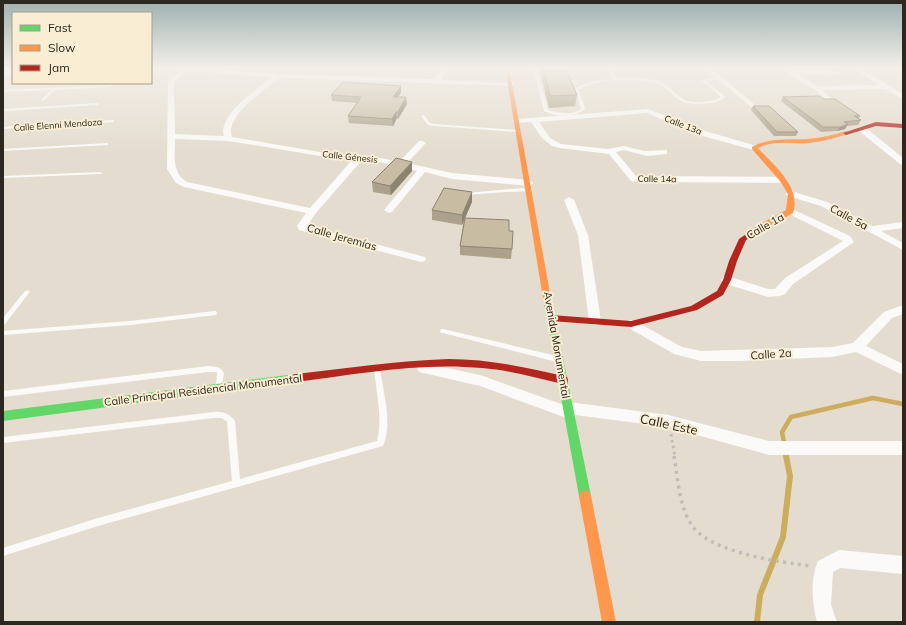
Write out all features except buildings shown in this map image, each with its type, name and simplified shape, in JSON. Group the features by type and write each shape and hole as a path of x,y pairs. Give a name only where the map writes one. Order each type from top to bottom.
{"street":[{"path":"171,96 170,169 179,181 312,211"},
{"path":"229,139 226,135 225,129 230,117 254,96"},
{"name":"Avenida Monumental","path":"513,96 517,131 529,186 558,359 609,622"},
{"path":"741,96 753,106"},
{"name":"Calle 13a","path":"516,121 648,111 702,133 754,148"},
{"path":"534,120 544,138 553,144 572,148 611,151 622,148 642,153 664,152"},
{"path":"791,194 783,180 754,148 761,143 768,141 812,140 834,136 879,124 903,126"},
{"path":"862,129 903,162"},
{"name":"Calle Génesis","path":"171,136 229,139 320,154 402,164 452,176 529,186"},
{"path":"402,164 422,143"},
{"name":"Calle 14a","path":"611,151 634,179 783,180"},
{"name":"Calle Jeremías","path":"360,158 312,211 302,226 303,228 421,259"},
{"path":"389,210 423,169"},
{"name":"Calle 1a","path":"551,318 631,324 694,308 717,296 727,280 733,261 743,240 750,234 790,211 791,194"},
{"name":"Calle 5a","path":"791,194 824,204 903,247"},
{"path":"569,200 583,235 595,321"},
{"path":"727,280 768,293 776,293 781,291 789,281 849,242 846,238 790,211"},
{"path":"870,229 903,225"},
{"path":"903,309 888,314 857,347 903,370"},
{"name":"Calle 2a","path":"631,324 679,351 701,356 832,352 857,347"},
{"name":"Calle Principal Residencial Monumental","path":"3,416 377,368 443,362 471,363 508,368 563,380"},
{"name":"Calle Principal Residencial Monumental","path":"403,366 442,370 467,375 569,411"},
{"path":"500,386 508,368"},
{"name":"Calle Este","path":"569,411 668,421 769,448 903,448"},
{"path":"827,622 822,605 824,567 839,559 903,565"}],"lane":[{"path":"43,100 47,96"},
{"path":"542,96 546,111 551,113 566,114 580,113 583,110 579,96"},
{"path":"678,96 686,102 707,102 722,99 722,96"},
{"path":"3,110 97,104"},
{"path":"423,116 429,124 434,125 517,131"},
{"name":"Calle Elenni Mendoza","path":"3,128 113,121"},
{"path":"3,150 107,144"},
{"path":"3,177 100,173"},
{"path":"460,194 489,192 529,186"},
{"path":"3,322 27,292"},
{"path":"3,333 130,323 214,313"},
{"path":"443,331 558,359"},
{"path":"3,552 98,522 380,444 383,436 383,424 377,368"},
{"path":"3,394 208,369 219,370 221,373 219,388"},
{"path":"3,440 201,418 217,414 226,416 231,421 236,484"}],"path":[{"path":"668,421 684,508 694,529 706,538 723,547 788,562 824,567"}],"waterway":[{"path":"787,457 782,432 791,417 873,398 903,404"},
{"path":"757,622 760,595 783,537 790,476 786,456"}],"traffic: fast":[{"path":"548,304 585,496"},
{"path":"3,416 296,378"}],"traffic: slow":[{"path":"512,96 548,304"},
{"path":"765,225 790,211 791,194 783,180 754,148 766,142 811,141 846,133"},
{"path":"585,496 609,622"}],"traffic: jam":[{"path":"846,133 876,124 903,126"},
{"path":"551,318 631,324 694,308 720,293 727,280 733,261 743,239 765,225"},
{"path":"296,378 383,367 470,363 517,369 563,380"}]}
